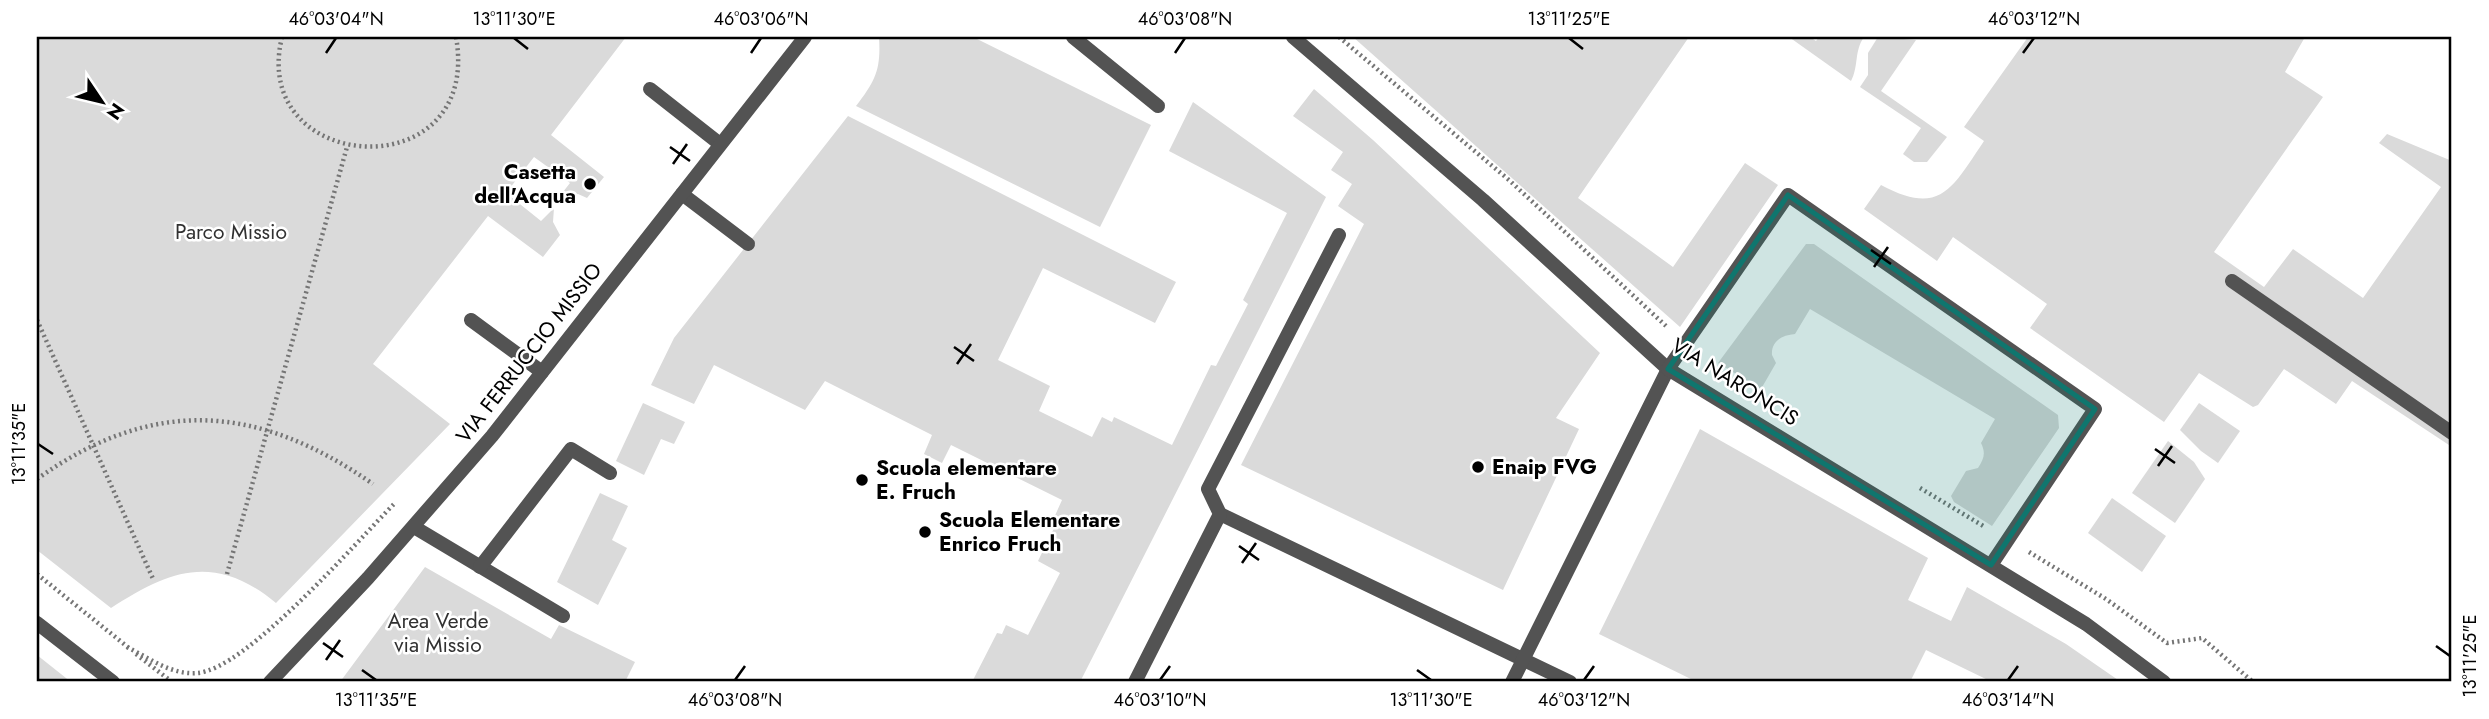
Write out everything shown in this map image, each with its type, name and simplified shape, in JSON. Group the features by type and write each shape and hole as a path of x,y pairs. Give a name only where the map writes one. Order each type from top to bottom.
{"street":[{"name":"VIA FERRUCCIO MISSIO","path":"270,682 414,527 492,436 805,37"},
{"path":"1073,37 1157,106"},
{"name":"VIA NARONCIS","path":"1293,37 1483,200 1668,369 2087,624 2164,682"},
{"path":"650,89 720,144"},
{"path":"682,194 748,244"},
{"path":"1512,682 1668,369 1788,195 2095,409 1990,565"},
{"path":"1339,235 1208,489 1220,514 1570,682"},
{"path":"2232,281 2452,433"},
{"path":"471,320 542,372"},
{"path":"480,567 571,449 610,473"},
{"path":"1135,682 1220,514"},
{"path":"414,527 564,616"},
{"path":"37,623 113,682"}],"path":[{"path":"282,37 278,57 281,80 299,115 319,134 347,147 370,149 393,146 418,135 436,119 454,89 459,56 456,37"},
{"path":"1339,37 1509,180 1685,343"},
{"path":"227,575 347,147"},
{"path":"37,320 154,582"},
{"path":"37,479 92,443 148,427 216,419 268,428 342,463 373,484"},
{"path":"1911,483 2106,599 2167,643 2202,638 2253,682"},
{"path":"127,647 176,672 212,671 230,661 286,612 402,496"},
{"path":"37,574 172,682"}],"highlighted area":[{"path":"1788,195 2095,409 1991,565 1668,369"}],"green space":[{"name":"Parco Missio","path":"37,37 626,37 551,135 604,177 587,198 578,194 561,199 559,197 570,183 534,157 506,193 541,221 554,208 553,222 560,235 543,257 488,216 373,364 450,424 276,603 254,587 233,577 213,572 193,572 154,584 111,608 37,550"},
{"path":"879,37 973,37 1151,125 1100,227 856,106 876,74"},
{"path":"1353,37 1689,37 1578,198 1673,267 1745,163 1778,185 1680,327"},
{"path":"1789,37 1810,37 1816,41 1819,37 1864,37 1851,81"},
{"path":"1878,37 1916,40 1881,91 1947,137 1927,162 1914,162 1903,154 1921,128 1860,87 1868,75 1868,53"},
{"path":"2028,37 2305,37 2285,72 2323,97 2214,252 2264,287 2293,249 2363,298 2441,187 2379,143 2387,134 2452,161 2452,447 2352,381 2336,404 2284,369 2258,405 2253,407 2199,373 2164,422 2030,328 2047,304 1953,237 1937,261 1864,209 1881,185 1901,194 1932,198 1953,184 1984,141 1964,127"},
{"path":"1314,89 1373,140 1600,353 1556,418 1579,429 1503,590 1241,465 1364,224 1338,206 1352,184 1331,170 1343,152 1293,116"},
{"path":"1193,102 1326,197 1080,682 972,682 997,633 1002,634 1006,625 1028,635 1060,573 1038,561 1057,522 1053,520 1062,500 951,445 942,463 924,454 932,435 825,381 805,410 714,365 694,404 651,385 674,338 848,116 1176,282 1155,323 1043,268 998,360 1050,386 1039,411 1092,437 1102,417 1112,422 1114,417 1172,445 1211,365 1216,366 1248,304 1243,300 1287,213 1169,151"},
{"path":"1806,244 1814,244 2058,415 2059,428 1992,526 1954,502 1951,496 1966,471 1980,465 1984,453 1981,443 1995,419 1810,309 1795,334 1775,342 1772,355 1776,363 1761,389 1718,363"},
{"path":"643,403 685,422 674,444 661,439 644,475 616,461"},
{"path":"2199,403 2240,431 2218,463 2180,430"},
{"path":"1700,429 1928,558 1908,600 1951,621 1967,587 2066,644 2121,682 1992,682 1926,650 1910,682 1697,682 1599,634"},
{"path":"2168,441 2194,462 2205,479 2175,523 2132,493"},
{"path":"600,493 628,506 612,540 627,548 598,605 557,582"},
{"path":"2112,498 2166,536 2142,572 2088,533"},
{"name":"Area Verde via Missio","path":"425,567 551,639 559,625 635,662 625,682 340,682"},
{"path":"37,655 71,682 37,682"}],"place":[{"name":"Casetta dell'Acqua","path":"590,184"},
{"name":"Enaip FVG","path":"1478,467"},
{"name":"Scuola elementare E. Fruch","path":"862,480"},
{"name":"Scuola Elementare Enrico Fruch","path":"925,532"}]}
